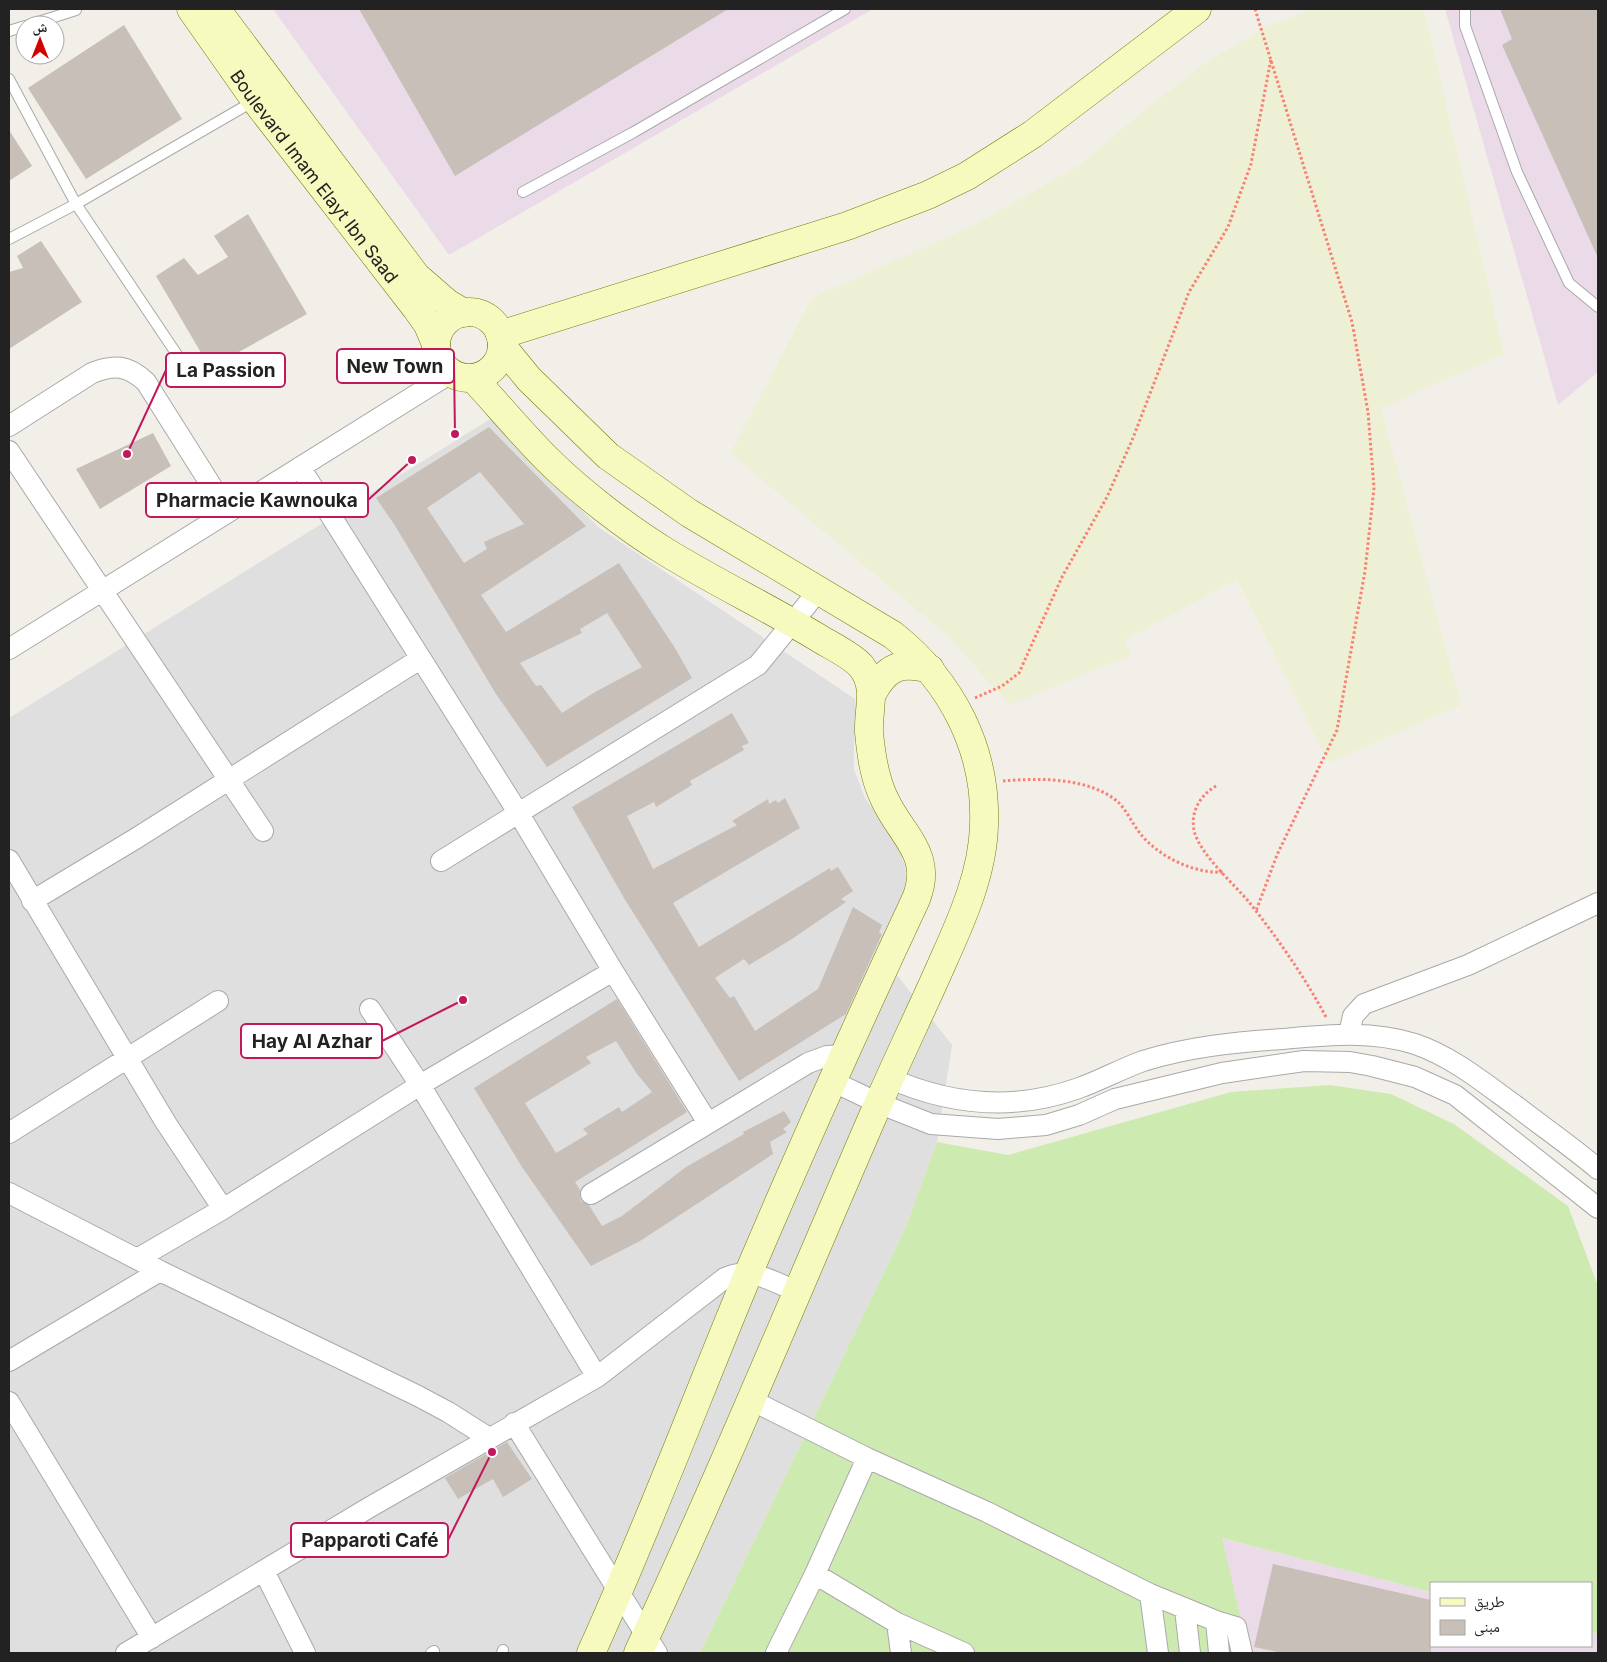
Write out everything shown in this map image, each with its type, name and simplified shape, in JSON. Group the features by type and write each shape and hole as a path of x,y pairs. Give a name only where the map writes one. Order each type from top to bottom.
{"street":[{"path":"232,9 240,40"},
{"path":"501,341 847,226 928,195 967,176 1033,134 1157,37 1197,9"},
{"name":"Boulevard Imam Elayt Ibn Saad","path":"197,10 240,40 416,276 447,303 464,313"},
{"name":"Boulevard Imam Elayt Ibn Saad","path":"197,10 255,100 416,308 428,325 436,344"},
{"path":"591,1653 618,1593 749,1272 843,1055 921,885 920,858 884,798 873,764 869,729 872,694 869,679 861,667 849,657 794,623 665,551 599,503 548,460 462,376 443,366 437,356 436,344 438,333 444,323 453,316 464,313 475,313 486,317 495,325 501,341 528,379 608,456 688,513 894,634 930,669 956,706 976,752 982,783 984,828 981,849 966,909 878,1103 647,1648"},
{"path":"9,649 300,467 462,376 484,374 494,367 500,358 501,341"},
{"path":"9,426 92,373 106,367 119,366 129,368 146,382 228,512"},
{"path":"9,451 263,831"},
{"path":"300,467 420,660 519,814 613,971 708,1123"},
{"path":"441,861 743,676 758,665 820,590"},
{"path":"32,900 229,780 420,660"},
{"path":"872,694 880,678 895,668 913,664 930,669"},
{"path":"9,860 126,1057 223,1209"},
{"path":"1343,1034 1353,1016 1364,1004 1468,965 1598,903"},
{"path":"136,1259 223,1209 420,1085 613,971"},
{"path":"9,1133 126,1057 218,1001"},
{"path":"370,1010 420,1085 597,1377"},
{"path":"889,1078 945,1099 965,1102 1010,1102 1058,1094 1143,1062 1196,1048 1238,1042 1343,1034 1396,1039 1436,1052 1455,1062 1598,1169"},
{"path":"591,1194 808,1063 827,1056 843,1055"},
{"path":"832,1081 878,1103 932,1124 974,1129 1022,1128 1046,1125 1078,1115 1115,1099 1204,1076 1288,1062 1350,1062 1394,1071 1455,1095 1598,1208"},
{"path":"9,1193 160,1271 418,1396 448,1412 489,1438"},
{"path":"9,1361 160,1271"},
{"path":"126,1653 514,1423 597,1377 713,1286 735,1273 749,1272 798,1292"},
{"path":"751,1400 867,1458 987,1512 1150,1594 1216,1621 1236,1627 1242,1653"},
{"path":"9,1402 152,1638"},
{"path":"514,1423 618,1593 647,1648"},
{"path":"776,1653 815,1574 867,1458"},
{"path":"264,1571 305,1653"},
{"path":"815,1574 898,1623 964,1653"},
{"path":"1150,1594 1158,1653"},
{"path":"1185,1609 1190,1653"},
{"path":"1216,1621 1220,1653"},
{"path":"898,1623 901,1653"}],"lane":[{"path":"523,192 634,132 845,9"},
{"path":"1464,9 1465,26 1517,172 1569,283 1598,307"},
{"path":"60,15 76,10"},
{"path":"9,80 76,204 186,368"},
{"path":"9,239 76,204 255,100"}],"path":[{"path":"1255,9 1352,322 1368,412 1374,488 1365,571 1337,730 1277,855 1256,911"},
{"path":"956,706 1002,686 1019,673 1062,577 1107,497 1133,438 1189,292 1228,228 1251,164 1271,58"},
{"path":"982,783 1050,781 1094,788 1118,802 1141,834 1173,859 1194,870 1223,872"},
{"path":"1216,786 1209,790 1198,804 1193,822 1198,842 1256,911 1343,1034"}],"shaded area":[{"path":"273,9 873,9 449,255"},
{"path":"1445,9 1598,9 1598,372 1558,405"},
{"path":"492,418 598,527 855,699 857,714 854,769 865,798 892,835 905,865 907,890 882,956 952,1045 937,1142 904,1231 700,1653 9,1653 9,718"},
{"path":"1221,1538 1430,1592 1430,1647 1592,1647 1592,1632 1598,1634 1598,1653 1249,1653"}],"green space":[{"path":"1314,9 1424,9 1504,354 1381,408 1461,705 1328,763 1237,579 1124,641 1132,655 1009,705 948,636 730,453 812,298 974,225 1080,165 1143,111 1204,64 1268,26"},
{"path":"1330,1085 1391,1094 1454,1124 1568,1206 1598,1286 1598,1634 1592,1632 1592,1582 1430,1582 1430,1592 1222,1538 1249,1653 700,1653 904,1231 937,1142 1008,1155 1231,1092"}],"building":[{"path":"359,9 728,9 455,176"},
{"path":"1500,9 1598,9 1598,258 1502,45 1512,39"},
{"path":"124,25 182,119 86,179 28,88"},
{"path":"9,130 32,166 9,181"},
{"path":"248,214 307,314 210,368 156,276 184,258 198,275 228,257 214,236"},
{"path":"41,241 82,302 9,349 9,272 23,268 17,256"},
{"path":"489,427 586,526 481,595 506,632 619,563 675,648 692,678 547,767 496,694 394,524 376,498","holes":["480,472 524,524 484,542 487,549 464,563 427,508","607,613 642,667 595,692 562,713 541,685 536,686 520,663 582,633 580,629"]},
{"path":"153,433 171,466 100,509 76,469"},
{"path":"732,713 749,743 742,746 744,750 690,781 692,785 656,807 654,802 627,816 653,869 737,825 732,821 768,799 769,804 776,800 778,803 785,798 800,828 673,903 699,947 830,868 831,871 838,867 853,891 841,899 846,902 792,939 749,965 744,959 715,978 730,998 734,996 755,1031 818,989 853,907 882,925 879,933 882,934 846,1014 739,1081 624,898 572,807"},
{"path":"617,999 687,1112 575,1182 580,1190 581,1201 589,1205 602,1226 622,1216 686,1167 744,1134 743,1132 784,1111 791,1122 783,1129 787,1132 770,1142 773,1154 640,1241 591,1266 522,1167 474,1088","holes":["616,1041 637,1074 652,1092 622,1112 619,1107 583,1129 588,1134 556,1153 525,1103 591,1063 586,1057"]},
{"path":"507,1442 532,1479 503,1497 493,1479 458,1499 445,1478"},
{"path":"1273,1564 1430,1600 1431,1653 1282,1653 1254,1647"}],"place":[{"name":"New Town","path":"455,434"},
{"name":"La Passion","path":"127,454"},
{"name":"Pharmacie Kawnouka","path":"412,460"},
{"name":"Hay Al Azhar","path":"463,1000"},
{"name":"Papparoti Café","path":"492,1452"}]}
